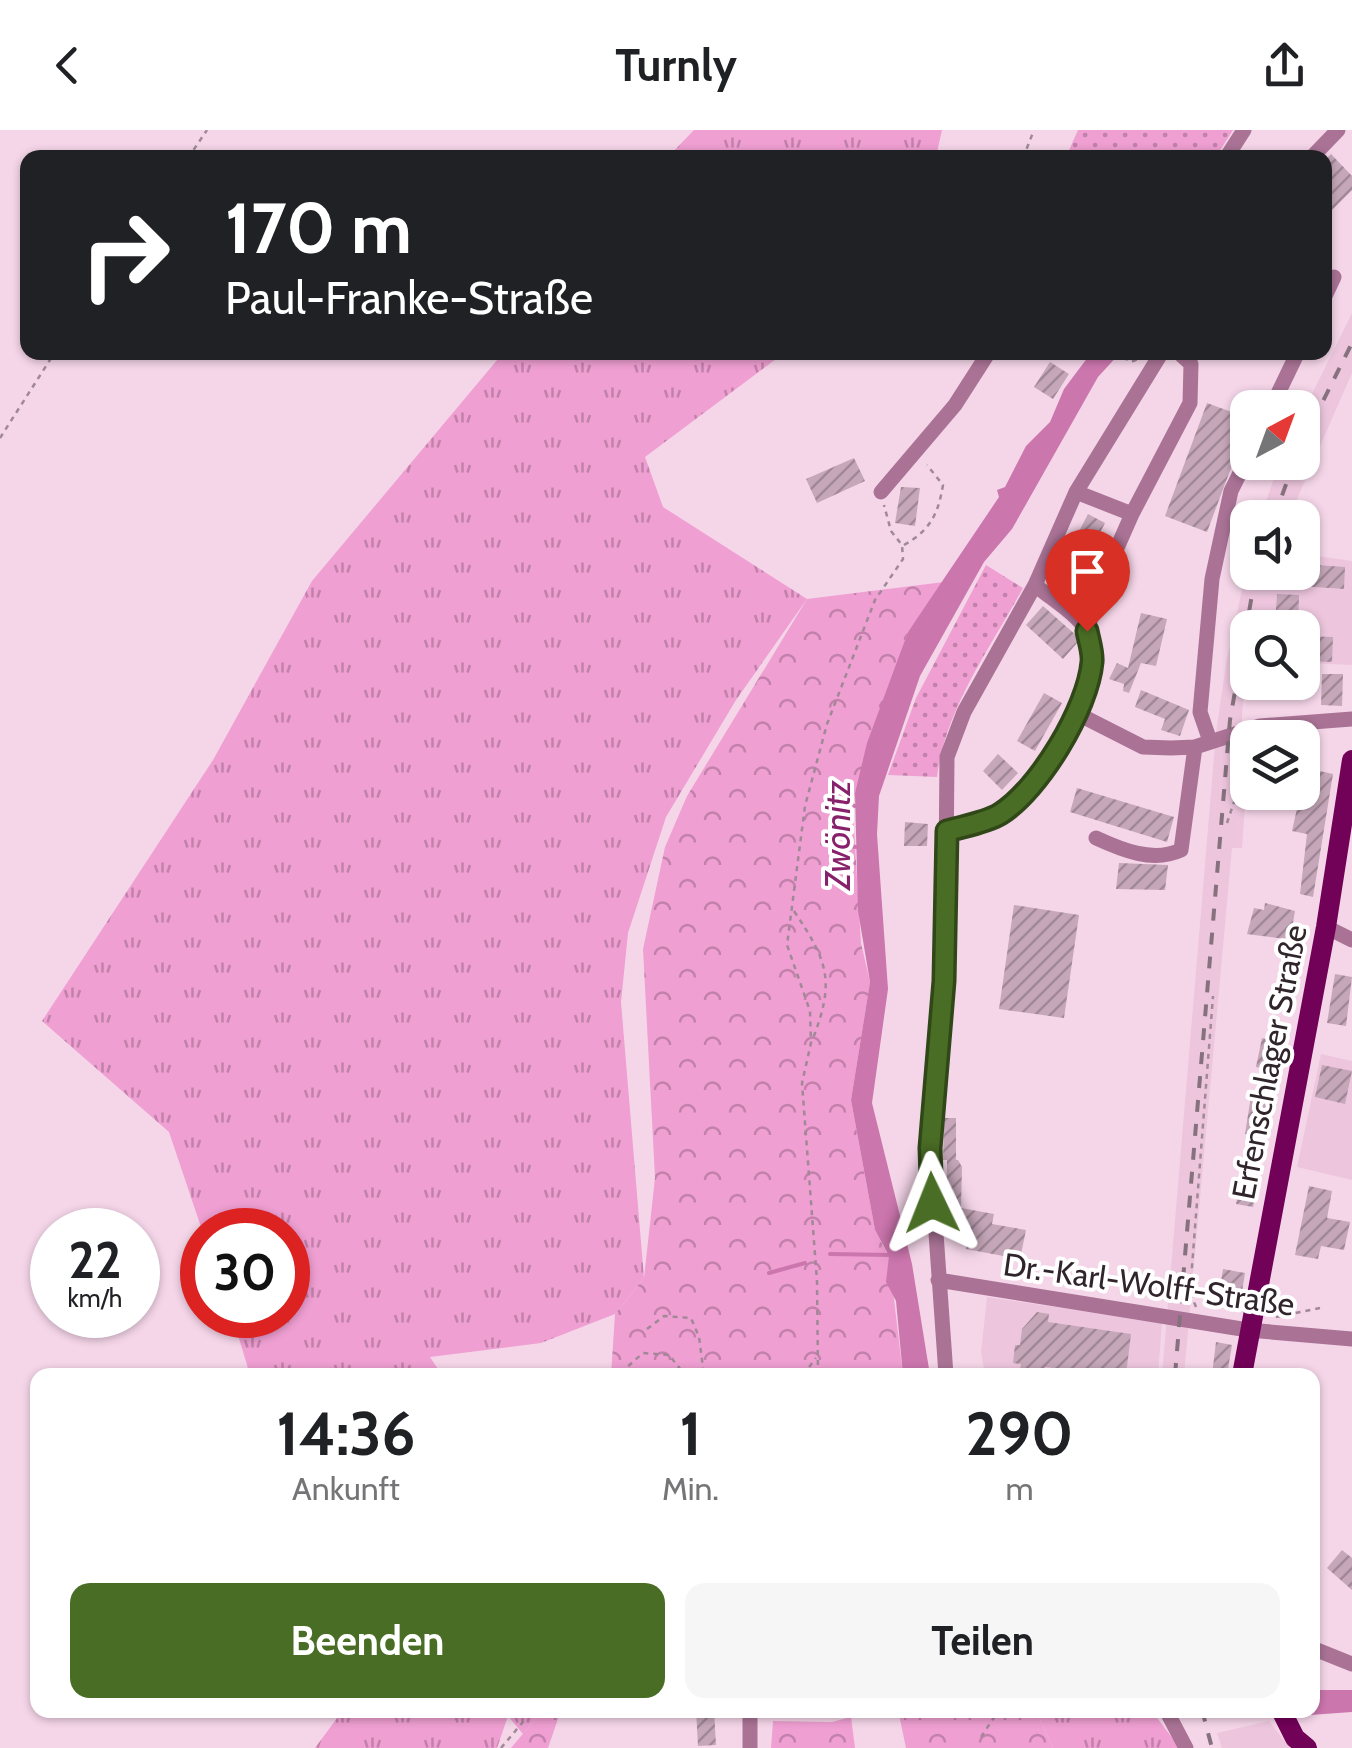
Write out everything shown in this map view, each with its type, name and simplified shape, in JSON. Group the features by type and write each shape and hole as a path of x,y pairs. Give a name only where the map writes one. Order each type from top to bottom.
{"main road":[{"name":"Erfenschlager Straße","path":"1243,1368 1326,927 1352,760"},
{"path":"1285,1718 1307,1748"}],"street":[{"path":"1319,150 1338,130"},
{"path":"1332,281 1334,277"},
{"path":"880,492 916,455 983,360"},
{"path":"945,1368 930,1148 944,981 946,756 964,712 1036,584 1076,492 1157,360"},
{"path":"947,831 996,817 1013,804 1078,714 1092,660 1087,631 1132,514 1190,403 1190,364 1186,360"},
{"path":"1280,390 1294,360"},
{"path":"1096,838 1145,855 1170,855 1181,850 1203,744 1200,712 1212,578 1236,480"},
{"path":"1076,492 1132,514"},
{"path":"1036,584 1087,631"},
{"path":"1078,714 1143,746 1203,744 1260,726 1352,718"},
{"path":"1326,927 1352,940"},
{"name":"Dr.-Karl-Wolff-Straße","path":"938,1280 1002,1294 1202,1320 1248,1330 1352,1338"},
{"path":"1320,1651 1352,1664"},
{"path":"750,1718 750,1748"},
{"path":"1170,1718 1186,1748"}],"path":[{"path":"0,438 49,360"},
{"path":"902,545 922,535 936,517 943,486 916,455"},
{"path":"812,1043 810,1012 786,944 802,820 827,724 875,600 903,558 902,545 891,531 880,492"},
{"path":"1228,823 1232,810"},
{"path":"793,910 822,953 829,998 802,1082 817,1281 818,1368"},
{"path":"1202,1320 1190,1292 1214,996"},
{"path":"1274,1318 1320,1308"},
{"path":"647,1329 664,1316 691,1318 699,1337 703,1368"},
{"path":"626,1368 644,1353 669,1354 680,1368"},
{"path":"808,1368 817,1356"},
{"path":"501,1748 526,1718"},
{"path":"980,1737 993,1718"}],"shaded area":[{"path":"1352,313 1352,373 1320,446 1320,390 1314,390"},
{"path":"1086,360 1114,360 1098,377 1012,529 984,562 920,676 879,796 877,834 888,989 872,1103 912,1264 929,1368 902,1368 896,1301 886,1282 889,1256 875,1230 851,1100 870,982 858,911 855,793 867,743 908,632 999,497 997,490 1005,487 1026,446 1050,422 1064,389"},
{"path":"1273,480 1305,480 1296,500 1267,500"},
{"path":"1320,556 1352,561 1352,665 1320,664 1320,610 1238,610 1242,590 1320,590"},
{"path":"1230,645 1230,700 1243,700 1242,720 1230,720 1230,810 1245,810 1242,848 1232,848 1185,1368 1163,1368 1216,733"},
{"path":"1321,1054 1352,1061 1352,1180 1297,1167"},
{"path":"987,1297 1162,1322 1159,1368 984,1368 981,1352"},
{"path":"1320,1690 1352,1690 1352,1712 1320,1714"},
{"path":"1269,1721 1290,1748 1222,1748 1217,1733"}],"green space":[{"path":"694,130 942,130 938,150 675,150"},
{"path":"1078,130 1233,130 1220,150 1069,150"},
{"path":"497,360 775,360 645,457 663,507 807,599 736,700 666,817 628,933 621,1002 644,1278 615,1314 541,1343 430,1357 437,1368 248,1368 239,1338 310,1338 310,1208 195,1208 169,1132 42,1021 213,760 312,581"},
{"path":"986,565 1023,588 959,703 937,777 888,775 916,698"},
{"path":"944,582 908,632 855,793 853,813 861,943 870,982 851,1100 875,1230 889,1257 902,1368 611,1368 615,1314 644,1278 655,1178 643,949 665,847 687,796 807,599"},
{"path":"337,1718 507,1718 497,1748 315,1748"},
{"path":"510,1718 536,1718 523,1734"},
{"path":"536,1718 558,1718 548,1748 511,1748"},
{"path":"851,1718 855,1748 771,1748 773,1721 832,1722"},
{"path":"900,1718 1039,1718 1053,1748 906,1748"},
{"path":"1039,1718 1157,1718 1180,1748 1053,1748"}],"building":[{"path":"1332,155 1352,176 1352,190 1332,210"},
{"path":"1050,362 1069,374 1053,399 1034,387"},
{"path":"1207,403 1230,411 1230,471 1207,532 1165,516"},
{"path":"854,458 865,481 817,503 806,479"},
{"path":"901,487 920,488 915,526 895,523"},
{"path":"1088,514 1105,523 1086,560 1069,551"},
{"path":"1320,565 1345,567 1344,589 1320,587"},
{"path":"1277,594 1299,595 1299,610 1276,610"},
{"path":"1043,606 1077,636 1078,642 1063,659 1026,625"},
{"path":"1141,613 1167,619 1156,666 1141,663 1129,693 1123,691 1124,684 1109,679 1117,663 1128,668"},
{"path":"1320,637 1333,637 1332,662 1320,662"},
{"path":"1322,674 1343,674 1342,706 1321,705"},
{"path":"1141,690 1189,710 1180,736 1161,730 1165,719 1135,707"},
{"path":"1044,693 1062,703 1035,751 1017,741"},
{"path":"998,754 1018,773 1002,790 983,771"},
{"path":"1320,771 1333,774 1313,897 1300,894 1307,834 1292,831 1297,810 1320,810"},
{"path":"1077,788 1174,817 1167,842 1070,812"},
{"path":"905,822 928,824 927,846 904,846"},
{"path":"1119,863 1168,865 1165,890 1116,889"},
{"path":"1265,903 1295,911 1285,939 1247,934 1254,908 1264,910"},
{"path":"1014,905 1079,915 1064,1018 999,1009"},
{"path":"1335,974 1352,977 1346,1026 1327,1023"},
{"path":"1262,1038 1283,1042 1277,1071 1256,1067"},
{"path":"1322,1065 1352,1071 1345,1104 1315,1097"},
{"path":"1251,1096 1271,1100 1265,1137 1245,1134"},
{"path":"944,1118 956,1118 956,1160 943,1160"},
{"path":"947,1160 958,1160 962,1167 961,1208 994,1214 992,1224 1026,1230 1020,1259 966,1249 970,1225 946,1220"},
{"path":"1242,1175 1259,1179 1253,1207 1236,1204"},
{"path":"1309,1186 1332,1191 1327,1218 1350,1222 1344,1250 1321,1246 1318,1259 1295,1255"},
{"path":"1223,1269 1245,1273 1240,1304 1218,1300"},
{"path":"1037,1312 1049,1314 1048,1322 1131,1334 1127,1368 1020,1368 1021,1364 1013,1363 1022,1329"},
{"path":"1216,1342 1232,1345 1228,1368 1213,1368"},
{"path":"1342,1550 1352,1558 1352,1590 1327,1568"},
{"path":"696,1718 714,1718 716,1745 698,1746"}],"waterway":[{"name":"Zwönitz","path":"825,801 855,806"},
{"name":"Zwönitz","path":"822,844 857,847"},
{"path":"830,1254 890,1255"},
{"path":"769,1273 805,1263"}],"railway":[{"path":"1320,407 1352,343"},
{"path":"1280,500 1288,480"},
{"path":"1176,1368 1230,720 1253,590"},
{"path":"1204,1718 1212,1748"}],"route":[{"path":"932,1203 930,1148 944,981 947,831 996,817 1013,804 1051,756 1078,714 1092,660 1087,631"}]}
